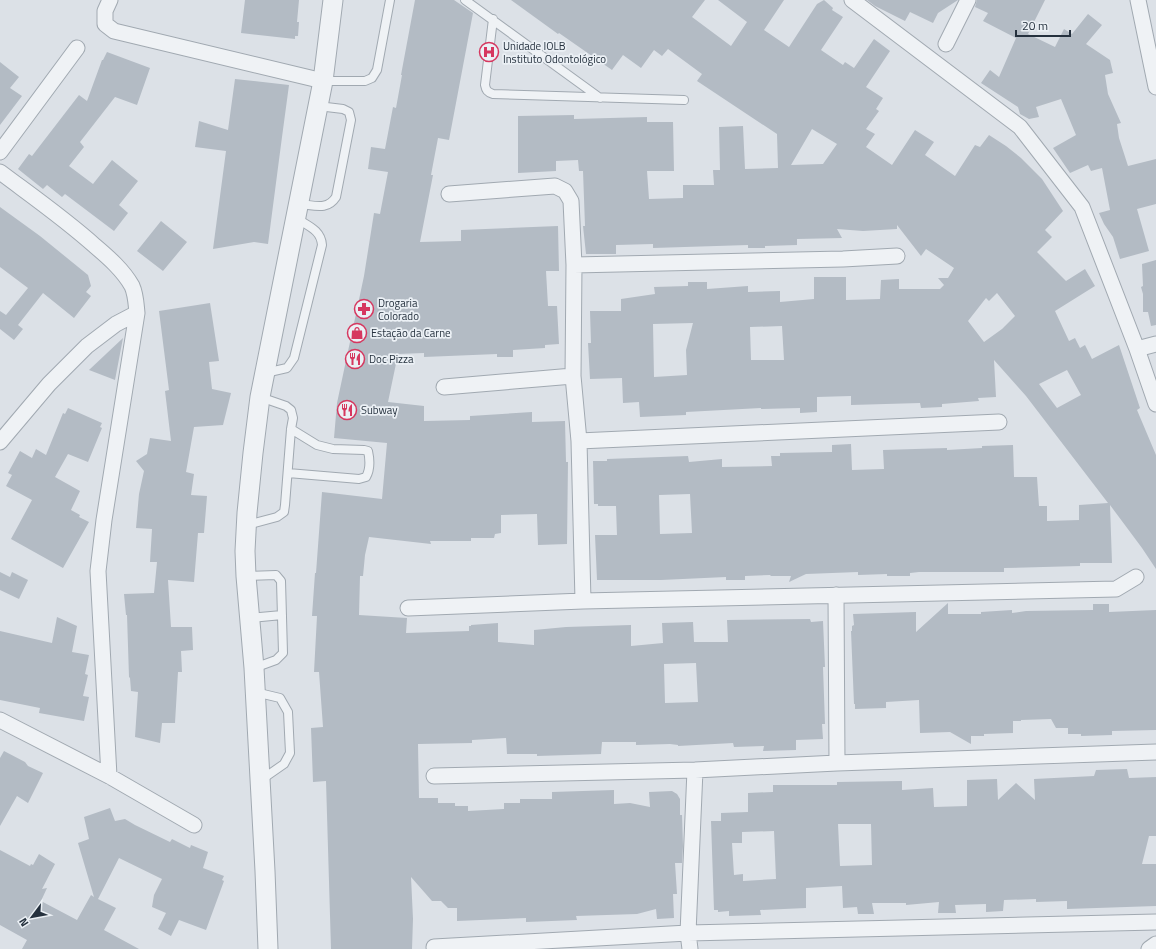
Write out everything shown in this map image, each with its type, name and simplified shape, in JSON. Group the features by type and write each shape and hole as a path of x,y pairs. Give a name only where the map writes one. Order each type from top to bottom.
{"street":[{"path":"110,0 105,11 105,24 114,31 323,81"},
{"path":"268,949 266,871 254,668 246,576 246,525 260,397 323,81 333,0"},
{"path":"852,0 1020,127 1082,206 1137,349 1156,404"},
{"path":"946,44 968,0"},
{"path":"1138,0 1156,87"},
{"path":"0,152 77,48"},
{"path":"0,172 83,235 110,259 132,286 136,298 137,313 99,559 98,588 109,776"},
{"path":"449,194 555,186 565,191 571,201 574,265 573,376 579,441 583,601"},
{"path":"574,265 844,259 897,256"},
{"path":"0,442 49,384 87,346 116,324 137,313"},
{"path":"1137,349 1156,344"},
{"path":"444,387 573,376"},
{"path":"579,441 998,422"},
{"path":"408,608 583,601 1116,589 1136,577"},
{"path":"836,595 837,763"},
{"path":"0,720 109,776 194,825"},
{"path":"434,776 695,770 837,763 1156,752"},
{"path":"690,949 688,933 695,770"},
{"path":"434,947 688,933 1156,922"},
{"path":"1148,949 1156,944"}],"lane":[{"path":"323,81 365,81 372,78 377,70 390,0"},
{"path":"465,0 600,98"},
{"path":"493,20 485,85 488,93 684,100"},
{"path":"298,211 325,207 332,203 336,197 351,120 349,112 343,109 318,106"},
{"path":"265,373 287,368 294,358 322,245 321,238 317,231 298,211"},
{"path":"246,525 277,517 284,512 293,418 291,410 286,406 260,397"},
{"path":"288,473 359,479 366,477 369,471 368,451 333,449 317,445 291,429"},
{"path":"246,576 276,575 281,581 283,653 276,660 254,668"},
{"path":"250,618 282,615"},
{"path":"255,692 280,698 288,712 290,753 284,764 260,781"}],"building":[{"path":"245,0 299,0 297,22 299,22 298,36 295,36 295,39 241,33"},
{"path":"415,0 454,0 473,13 449,140 438,138 431,175 433,175 420,242 461,241 461,230 558,226 559,271 546,271 548,306 557,306 559,344 545,345 545,348 513,350 513,357 497,357 497,354 424,357 424,353 398,354 388,402 424,406 424,421 470,420 470,416 532,412 532,422 565,421 566,462 568,462 567,544 538,545 537,514 501,515 501,533 495,534 494,538 471,538 471,541 430,541 431,544 369,537 365,555 363,576 360,576 359,615 407,618 406,633 469,631 469,626 471,625 498,623 498,642 534,645 534,630 566,627 631,625 631,646 663,643 662,623 693,622 694,642 728,642 727,620 810,619 811,622 823,621 825,724 822,724 823,739 796,740 796,750 763,751 764,746 734,747 733,743 678,746 670,744 636,745 636,742 602,742 601,754 537,756 537,754 507,754 506,738 472,740 472,743 418,744 419,798 438,798 438,803 455,803 455,806 468,806 468,811 504,809 504,803 520,803 520,799 552,799 552,792 614,790 614,804 630,803 650,807 649,792 672,791 677,794 680,799 680,815 682,815 683,846 682,863 675,863 677,894 673,894 674,918 657,919 656,909 637,914 576,916 577,920 526,922 526,918 457,921 457,908 448,908 441,901 432,901 411,877 413,919 412,949 331,949 326,781 313,782 311,728 323,727 319,672 314,672 317,616 312,616 315,573 322,492 382,499 387,443 334,438 337,403 364,276 374,213 380,214 388,172 368,169 371,147 385,149 393,107 396,108","holes":["696,663 698,702 665,703 664,664"]},
{"path":"511,0 705,0 692,17 731,46 747,22 718,0 784,0 764,30 789,47 817,4 824,0 833,8 832,10 843,17 821,50 843,65 845,62 854,68 874,39 890,51 866,87 883,98 876,109 879,111 866,129 875,134 866,147 892,165 915,130 934,142 925,155 955,176 975,145 980,147 989,135 1021,158 1042,179 1063,211 1045,230 1052,237 1037,252 1066,281 1085,269 1095,286 1055,311 1069,341 1075,338 1080,348 1085,345 1092,359 1119,345 1140,408 1137,410 1156,455 1156,569 1110,505 1112,563 1080,563 1080,566 1004,568 1004,572 919,572 910,573 910,576 887,576 887,574 858,575 858,572 806,574 789,582 791,576 770,575 745,576 745,580 726,580 726,577 661,580 597,580 595,535 617,535 616,506 598,506 598,504 594,504 593,461 607,461 607,459 688,456 689,462 722,459 722,467 772,466 771,456 780,456 780,453 832,452 832,445 851,444 852,470 884,469 883,450 947,448 947,450 982,448 982,446 1013,445 1014,477 1037,477 1039,506 1047,506 1047,521 1079,520 1079,505 1108,503 1026,396 994,360 996,397 978,398 979,401 942,404 942,407 921,408 920,403 851,405 851,396 817,397 817,412 800,413 800,408 761,408 686,412 686,415 640,417 639,402 623,403 622,378 590,379 588,343 591,343 590,311 621,311 621,299 655,294 654,287 688,286 688,282 707,282 707,289 748,286 748,292 780,291 780,302 814,299 814,277 846,277 846,300 880,299 881,280 899,279 899,289 940,289 944,285 938,278 948,278 954,268 926,249 921,256 897,225 897,229 863,231 837,229 842,238 797,239 797,245 765,246 765,248 748,248 748,245 653,248 653,244 616,245 616,254 586,254 583,226 585,226 583,171 579,171 578,160 556,161 556,171 518,173 518,116 574,115 574,119 647,117 647,122 673,122 674,171 647,171 649,199 683,198 683,185 714,185 713,170 720,170 719,127 743,126 745,169 778,168 777,134 697,81 702,74 668,49 662,56 654,50 641,68 623,55 612,70 559,33 558,34","holes":["812,129 837,144 823,164 791,165","997,293 1015,316 1002,329 984,342 968,321 986,298 989,301","693,323 686,350 687,375 654,377 653,324","782,326 784,360 751,360 750,327","1067,370 1081,395 1057,408 1039,384","690,494 692,533 660,534 659,495"]},
{"path":"867,0 958,0 938,13 933,23 910,12 905,21 875,6"},
{"path":"977,0 1045,0 1028,34 1055,47 1064,29 1072,34 1088,14 1102,25 1086,44 1110,60 1113,73 1105,75 1108,94 1121,123 1117,124 1119,138 1128,166 1156,159 1156,204 1137,209 1149,251 1120,259 1113,237 1104,224 1099,213 1110,210 1102,168 1091,171 1088,165 1070,173 1053,148 1076,135 1061,99 1036,107 1039,117 1029,119 1020,114 1018,107 981,83 990,70 999,77 1016,38 983,21 988,13 975,7"},
{"path":"107,52 150,68 137,105 115,97 80,142 84,147 69,166 93,184 112,160 138,181 119,205 128,213 114,231 65,194 62,197 47,185 43,189 18,169 29,154 32,156 79,95 87,101 102,60"},
{"path":"0,62 19,77 10,88 22,96 0,125"},
{"path":"235,79 289,85 268,244 254,242 213,249 226,151 195,147 199,121 228,130"},
{"path":"0,207 40,236 88,275 91,286 86,292 91,296 74,318 43,293 18,325 23,329 14,340 0,329 0,311 6,315 28,288 0,267"},
{"path":"161,221 187,242 163,271 137,251"},
{"path":"1156,260 1156,325 1151,326 1148,312 1143,312 1143,294 1141,287 1143,286 1142,264"},
{"path":"210,303 219,361 209,362 212,389 231,393 223,425 194,427 186,472 194,474 191,495 207,496 204,533 198,533 194,582 168,580 171,627 192,627 193,650 181,651 182,672 178,672 175,723 162,723 160,743 135,737 138,692 131,691 129,677 127,615 124,594 154,593 157,562 150,562 152,529 136,528 139,494 144,471 136,461 147,454 150,438 171,441 165,391 169,390 159,311"},
{"path":"123,338 115,380 89,370"},
{"path":"68,408 102,423 100,427 102,428 88,462 68,454 55,477 80,491 71,510 80,515 79,517 89,522 63,568 11,539 32,500 6,486 12,475 8,473 20,451 32,458 36,449 46,455 63,413 65,414"},
{"path":"0,572 10,577 12,572 28,580 19,599 0,590"},
{"path":"948,603 948,614 981,614 981,612 1012,610 1012,613 1026,611 1093,610 1093,604 1109,604 1109,612 1156,610 1156,730 1112,731 1112,735 1081,736 1081,734 1068,734 1068,728 1056,728 1051,719 1021,720 1013,721 1013,733 971,736 971,744 950,732 920,733 919,700 886,702 886,708 855,709 851,631 852,626 854,625 853,614 916,612 916,632"},
{"path":"57,617 77,626 72,652 89,655 85,674 88,675 83,696 89,697 84,721 39,713 40,708 0,700 0,631 52,643"},
{"path":"4,751 25,762 28,766 43,773 28,803 17,796 0,826 0,758"},
{"path":"1127,769 1129,778 1156,777 1156,836 1149,836 1142,864 1156,864 1156,906 1067,909 1067,901 1036,902 1036,899 1004,900 1003,911 986,912 986,904 955,905 956,913 938,913 939,902 906,905 906,903 872,903 874,914 858,914 857,907 843,908 842,886 806,888 806,908 760,910 761,915 729,916 729,911 718,912 718,910 714,910 711,821 721,821 721,813 748,812 748,793 773,792 773,785 837,785 837,782 902,781 902,790 933,788 934,807 967,806 967,780 997,779 998,800 1016,783 1035,800 1034,779 1094,776 1096,770","holes":["838,824 871,824 872,865 840,866","774,831 776,879 743,881 743,874 734,875 732,843 742,843 742,832"]},
{"path":"110,808 115,821 125,819 170,842 172,839 190,848 191,845 208,852 203,868 224,876 222,880 224,881 206,930 179,920 171,936 158,929 166,913 152,907 154,895 162,879 119,858 98,899 116,908 104,930 139,949 22,949 27,940 0,925 0,850 30,866 31,864 33,865 39,854 55,864 42,889 47,888 41,901 77,920 91,895 94,897 78,843 89,839 84,817"}],"place":[{"name":"Unidade IOLB Instituto Odontológico","path":"489,52"},
{"name":"Drogaria Colorado","path":"364,309"},
{"name":"Estação da Carne","path":"357,333"},
{"name":"Doc Pizza","path":"355,359"},
{"name":"Subway","path":"347,410"}]}
